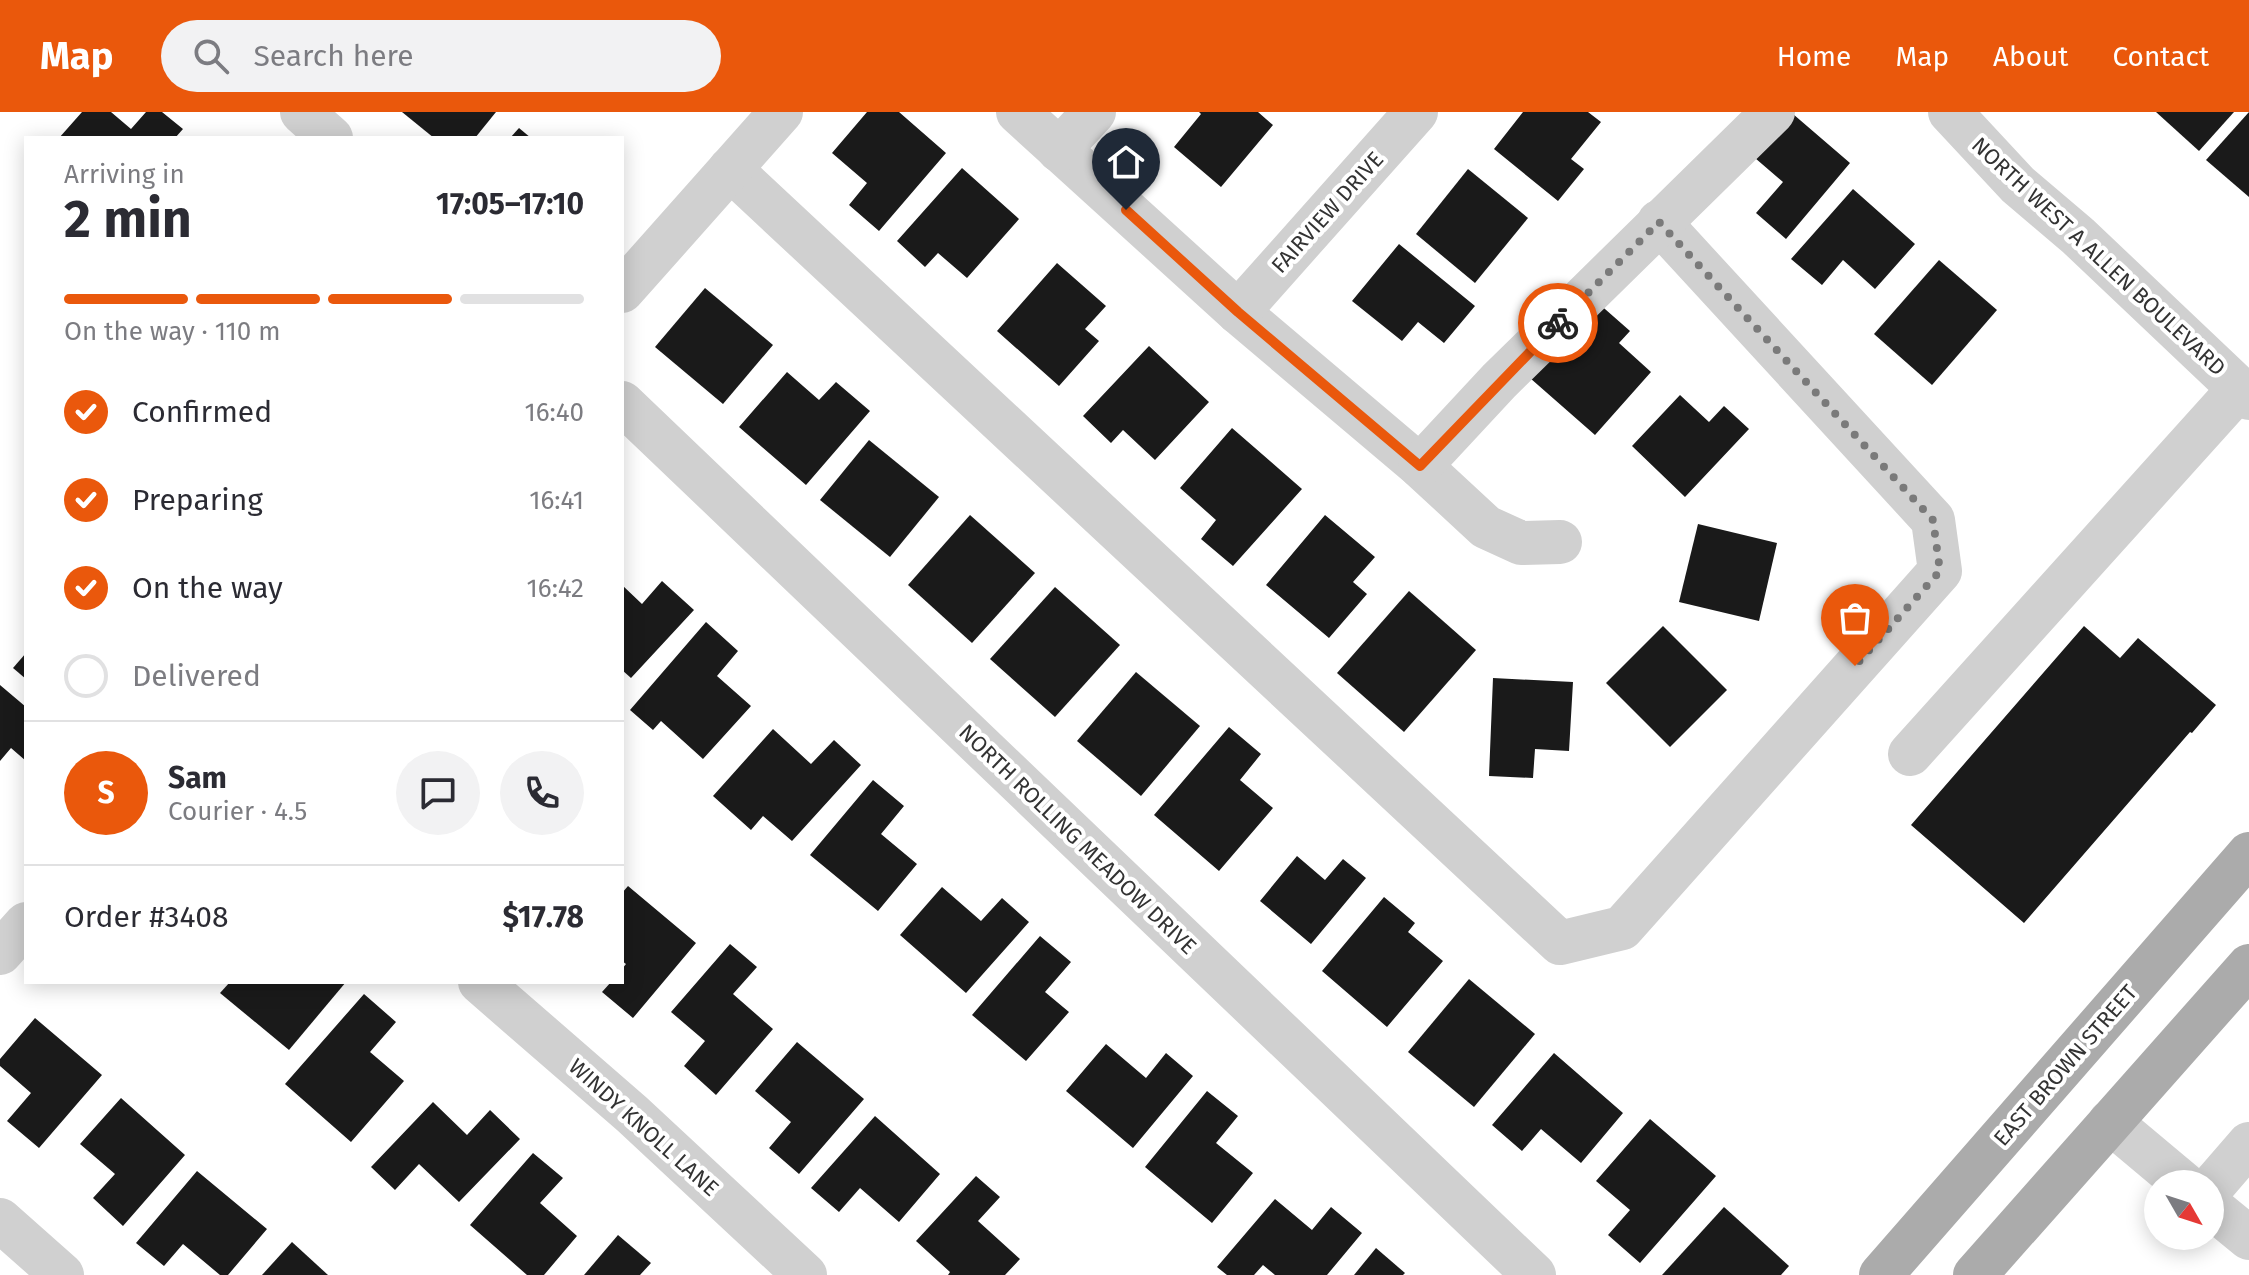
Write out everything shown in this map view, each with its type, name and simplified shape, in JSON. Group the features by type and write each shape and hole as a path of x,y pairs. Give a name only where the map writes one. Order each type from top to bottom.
{"main road":[{"name":"EAST BROWN STREET","path":"1881,1275 2249,854"},
{"path":"1975,1275 2249,966"}],"street":[{"path":"302,112 329,136"},
{"path":"624,289 781,112"},
{"path":"1018,112 1238,312 1420,466 1486,527 1521,543 1560,542"},
{"path":"1059,150 1094,112"},
{"name":"FAIRVIEW DRIVE","path":"1238,312 1416,112"},
{"path":"1420,466 1499,381 1773,112"},
{"name":"NORTH WEST A ALLEN BOULEVARD","path":"1969,119 2018,185 2078,236 2244,393"},
{"path":"730,169 1560,943 1622,928 1940,571 1933,520 1659,222"},
{"path":"1910,754 2244,393"},
{"name":"NORTH ROLLING MEADOW DRIVE","path":"624,405 1534,1275"},
{"path":"0,953 24,926"},
{"name":"WINDY KNOLL LANE","path":"482,984 632,1114 805,1275"},
{"path":"2110,1122 2167,1170"},
{"path":"2224,1173 2249,1144"},
{"path":"2224,1217 2249,1238"},
{"path":"0,1220 62,1275"}],"building":[{"path":"82,112 111,112 131,129 146,112 162,112 183,129 177,136 61,136"},
{"path":"402,112 496,112 477,136 432,136"},
{"path":"867,112 899,112 946,153 879,231 849,205 867,183 832,153"},
{"path":"1199,112 1258,112 1273,125 1221,187 1174,147 1201,114"},
{"path":"1523,112 1588,112 1601,122 1571,159 1584,169 1558,201 1494,149"},
{"path":"2156,112 2234,112 2199,151"},
{"path":"2249,112 2249,197 2206,160"},
{"path":"1793,114 1850,163 1786,239 1756,213 1783,182 1755,158"},
{"path":"519,128 529,136 512,136"},
{"path":"962,168 1019,219 967,278 938,253 925,267 897,241"},
{"path":"1468,169 1528,218 1475,283 1416,234"},
{"path":"1853,189 1915,244 1875,289 1843,260 1822,285 1791,259"},
{"path":"1399,244 1475,306 1444,343 1418,322 1402,341 1352,301"},
{"path":"1939,260 1997,310 1932,385 1874,334"},
{"path":"1057,263 1106,306 1085,329 1099,341 1059,386 997,331"},
{"path":"705,288 773,345 723,404 655,347"},
{"path":"1597,302 1630,331 1619,343 1651,372 1595,435 1530,378"},
{"path":"1149,346 1209,402 1155,460 1123,430 1111,443 1083,416"},
{"path":"787,372 819,400 836,382 870,411 806,485 739,427"},
{"path":"1680,395 1709,422 1724,406 1749,429 1685,497 1632,446"},
{"path":"1232,428 1302,489 1233,566 1201,539 1216,520 1180,488"},
{"path":"869,440 939,497 890,557 820,500"},
{"path":"970,515 1035,573 972,643 908,585"},
{"path":"1325,515 1375,557 1353,582 1367,594 1329,638 1266,585"},
{"path":"1698,524 1777,543 1759,621 1679,602"},
{"path":"662,581 694,610 631,678 624,672 624,587 642,604"},
{"path":"1055,587 1120,645 1055,717 990,659"},
{"path":"1409,591 1476,650 1404,732 1337,673"},
{"path":"706,622 738,651 717,676 751,706 703,759 661,721 653,730 630,710"},
{"path":"1663,626 1727,690 1670,747 1606,683"},
{"path":"2084,626 2120,658 2138,638 2216,705 2024,923 1911,825"},
{"path":"24,655 24,677 13,668"},
{"path":"1136,672 1200,726 1141,796 1077,741"},
{"path":"1493,678 1573,682 1569,751 1535,749 1533,778 1489,776"},
{"path":"0,685 24,705 24,759 11,748 0,761"},
{"path":"1229,727 1261,754 1240,780 1273,808 1219,871 1154,815"},
{"path":"773,729 811,764 834,740 861,765 792,841 763,816 751,830 713,796"},
{"path":"873,780 904,806 881,834 917,864 878,911 810,855"},
{"path":"1297,856 1325,880 1343,859 1366,878 1311,944 1260,901"},
{"path":"628,886 696,943 633,1018 602,992 609,984 624,984 624,891"},
{"path":"942,887 981,921 1002,898 1029,922 966,993 900,935"},
{"path":"1384,897 1415,923 1408,932 1443,961 1387,1027 1322,971"},
{"path":"1040,936 1071,962 1045,992 1069,1012 1026,1061 972,1015"},
{"path":"730,944 757,967 733,994 773,1029 716,1095 684,1066 705,1041 671,1012"},
{"path":"1469,979 1535,1034 1474,1107 1408,1052"},
{"path":"228,984 344,984 289,1050 220,993"},
{"path":"364,994 396,1022 370,1052 404,1081 351,1142 285,1084"},
{"path":"35,1018 102,1075 39,1148 7,1121 31,1093 0,1066 0,1059"},
{"path":"797,1042 864,1099 799,1174 769,1148 791,1122 755,1091"},
{"path":"1106,1044 1146,1078 1166,1053 1193,1076 1133,1148 1066,1091"},
{"path":"1554,1053 1623,1113 1581,1163 1541,1129 1522,1151 1492,1125"},
{"path":"1207,1091 1238,1116 1216,1143 1253,1173 1212,1223 1145,1167"},
{"path":"121,1098 185,1155 123,1226 93,1198 115,1174 80,1144"},
{"path":"433,1102 467,1135 490,1110 520,1139 459,1202 419,1164 395,1190 371,1167"},
{"path":"875,1116 940,1174 899,1222 860,1188 839,1212 811,1188"},
{"path":"1650,1119 1716,1176 1640,1263 1608,1235 1630,1210 1596,1181"},
{"path":"533,1153 563,1178 540,1203 577,1236 544,1275 527,1275 470,1225"},
{"path":"197,1171 267,1229 228,1275 220,1275 183,1244 164,1266 136,1243"},
{"path":"976,1176 1000,1197 978,1221 1020,1259 1005,1275 948,1275 950,1272 916,1241"},
{"path":"1275,1199 1312,1230 1331,1207 1362,1233 1327,1275 1275,1275 1263,1265 1254,1275 1227,1275 1217,1267"},
{"path":"1724,1207 1789,1266 1781,1275 1662,1275"},
{"path":"618,1235 651,1263 640,1275 584,1275"},
{"path":"292,1242 328,1275 262,1275"},
{"path":"1376,1248 1405,1273 1354,1275"}],"way so far":[{"path":"1558,323 1659,222 1933,520 1940,571 1855,666"}],"route":[{"path":"1126,210 1238,312 1420,466 1558,323"}]}
